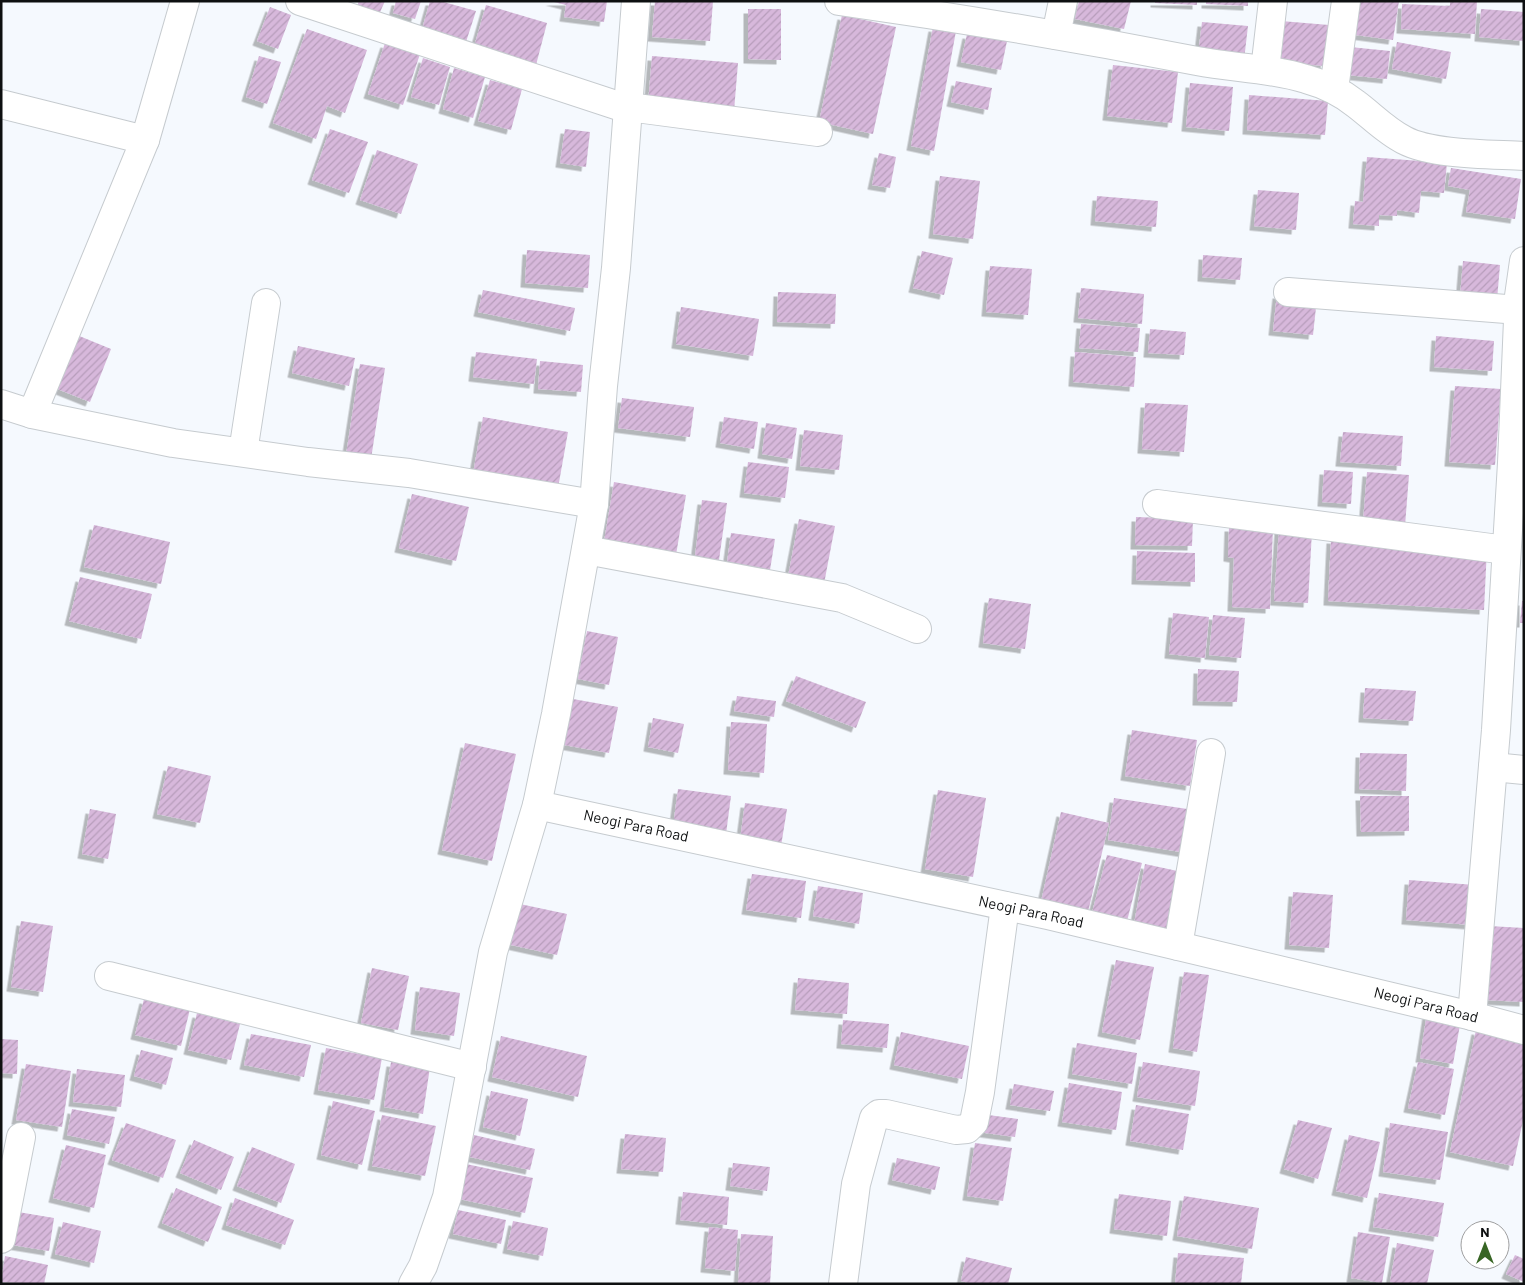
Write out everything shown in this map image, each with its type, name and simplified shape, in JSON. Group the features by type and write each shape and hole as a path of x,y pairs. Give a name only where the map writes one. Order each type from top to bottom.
{"street":[{"path":"32,414 145,140 185,1"},
{"path":"300,1 628,109 636,108 818,132"},
{"path":"413,1284 423,1266 447,1197 493,952 537,805 556,714 594,504 603,386 616,268 636,1"},
{"path":"839,1 967,19 1117,45 1217,65 1265,70 1305,78 1334,90 1384,127 1404,140 1421,147 1524,156"},
{"path":"1056,35 1063,1"},
{"path":"1265,70 1273,1"},
{"path":"1334,90 1346,1"},
{"path":"1,104 145,140"},
{"path":"1472,1016 1493,767 1519,310 1523,269"},
{"path":"1288,292 1519,310"},
{"path":"243,452 266,303"},
{"path":"1,404 32,414 173,443 308,462 409,473 594,504"},
{"path":"1157,504 1506,550"},
{"path":"586,550 842,598 917,629"},
{"path":"1178,946 1211,753"},
{"path":"1493,767 1524,770"},
{"name":"Neogi Para Road","path":"537,805 1005,906 1472,1016 1524,1030"},
{"path":"843,1284 856,1184 874,1118 878,1114 886,1114 956,1130 967,1129 974,1122 980,1092 1005,906"},
{"path":"109,976 472,1067"},
{"path":"1,1239 22,1137"}],"building":[{"path":"359,1 385,1 377,19 355,12"},
{"path":"396,1 421,1 415,19 393,13"},
{"path":"430,1 440,1 476,11 465,45 421,33"},
{"path":"550,1 607,1 604,22 564,17 566,5"},
{"path":"655,1 713,1 710,41 652,37"},
{"path":"1079,1 1131,1 1124,29 1075,19"},
{"path":"1155,1 1197,1 1197,5 1155,3"},
{"path":"1206,1 1248,1 1248,6 1206,4"},
{"path":"1353,1 1399,1 1393,40 1348,34"},
{"path":"1450,1 1477,1 1475,34 1401,29 1402,4 1450,6"},
{"path":"486,5 547,23 536,65 474,47"},
{"path":"270,7 291,15 278,49 257,41"},
{"path":"748,9 781,9 781,60 748,59"},
{"path":"1481,9 1524,12 1524,41 1479,37"},
{"path":"842,15 896,27 873,134 819,122"},
{"path":"1281,21 1329,25 1325,66 1278,62"},
{"path":"1202,22 1248,26 1244,60 1198,56"},
{"path":"933,27 956,31 934,151 911,146"},
{"path":"307,29 367,50 345,113 327,106 316,139 273,123"},
{"path":"967,34 1007,41 1001,70 961,62"},
{"path":"1397,42 1451,52 1446,79 1392,69"},
{"path":"385,43 420,54 403,105 368,94"},
{"path":"1350,47 1390,51 1387,79 1347,75"},
{"path":"259,56 281,62 267,104 246,97"},
{"path":"652,56 738,63 734,111 648,104"},
{"path":"423,58 450,67 439,105 411,97"},
{"path":"1113,65 1178,72 1172,123 1107,116"},
{"path":"454,68 485,77 473,118 443,109"},
{"path":"490,80 522,89 511,130 478,121"},
{"path":"956,81 992,88 988,110 951,102"},
{"path":"1190,83 1233,87 1229,131 1186,127"},
{"path":"1249,95 1328,101 1325,135 1247,130"},
{"path":"330,129 368,142 349,193 312,180"},
{"path":"565,129 590,132 586,167 560,163"},
{"path":"377,150 418,164 401,214 360,200"},
{"path":"879,153 896,157 890,188 872,185"},
{"path":"1367,157 1447,163 1444,193 1421,191 1419,213 1397,210 1397,216 1379,215 1379,226 1353,224 1355,201 1363,202"},
{"path":"1451,168 1521,179 1515,219 1466,212 1470,190 1448,186"},
{"path":"940,176 980,181 973,239 933,234"},
{"path":"1258,190 1299,193 1296,230 1254,226"},
{"path":"1097,196 1158,201 1156,227 1095,221"},
{"path":"527,250 590,255 588,288 525,283"},
{"path":"922,251 953,258 944,295 913,288"},
{"path":"1203,255 1242,258 1240,280 1202,277"},
{"path":"1463,261 1500,265 1497,300 1460,297"},
{"path":"990,266 1032,269 1028,315 986,312"},
{"path":"1081,288 1144,294 1142,324 1078,318"},
{"path":"483,290 575,308 570,331 478,312"},
{"path":"778,292 836,294 835,324 777,322"},
{"path":"1277,294 1317,298 1313,335 1273,331"},
{"path":"681,307 759,319 753,356 676,344"},
{"path":"1081,324 1140,328 1138,352 1079,348"},
{"path":"1150,329 1186,332 1184,355 1148,353"},
{"path":"72,333 111,349 90,402 50,386"},
{"path":"1436,336 1494,341 1492,371 1434,367"},
{"path":"298,346 355,358 349,386 292,373"},
{"path":"476,352 537,359 534,384 473,377"},
{"path":"1075,352 1136,357 1134,387 1073,382"},
{"path":"540,361 583,365 581,392 538,389"},
{"path":"360,364 385,368 371,459 346,455"},
{"path":"1455,386 1501,389 1495,465 1449,462"},
{"path":"622,398 694,407 690,437 618,428"},
{"path":"1145,403 1188,405 1184,452 1142,449"},
{"path":"483,417 568,432 558,488 473,474"},
{"path":"724,417 758,422 754,449 720,443"},
{"path":"766,423 797,428 792,459 762,454"},
{"path":"804,430 843,435 839,470 800,466"},
{"path":"1343,432 1403,436 1401,466 1340,462"},
{"path":"748,462 789,467 785,498 744,493"},
{"path":"1324,470 1353,472 1351,504 1322,502"},
{"path":"1367,472 1409,475 1405,526 1363,522"},
{"path":"614,482 686,495 676,555 604,542"},
{"path":"412,494 469,507 456,561 399,548"},
{"path":"702,500 727,503 718,567 694,564"},
{"path":"1136,517 1193,519 1192,546 1135,545"},
{"path":"799,519 835,526 823,589 787,582"},
{"path":"94,525 170,542 161,584 84,567"},
{"path":"1229,527 1273,528 1270,609 1232,607 1234,558 1228,557"},
{"path":"1279,529 1312,531 1308,603 1274,601"},
{"path":"731,533 775,539 770,570 727,563"},
{"path":"1331,539 1487,548 1484,610 1328,601"},
{"path":"1137,551 1195,553 1195,582 1136,580"},
{"path":"80,577 152,594 141,639 69,621"},
{"path":"989,598 1031,604 1025,649 983,643"},
{"path":"1522,601 1524,601 1524,623 1520,623"},
{"path":"1173,613 1209,617 1205,658 1169,654"},
{"path":"1213,615 1245,618 1241,658 1209,655"},
{"path":"587,631 618,637 609,685 578,679"},
{"path":"1198,669 1239,671 1237,702 1197,701"},
{"path":"796,676 866,702 856,728 786,701"},
{"path":"1365,688 1416,691 1413,721 1363,718"},
{"path":"737,696 776,701 774,717 734,711"},
{"path":"573,699 618,707 609,753 564,745"},
{"path":"653,718 684,724 678,753 648,747"},
{"path":"731,722 767,724 764,773 728,770"},
{"path":"1132,730 1197,740 1190,786 1125,776"},
{"path":"465,743 516,754 492,861 442,850"},
{"path":"1360,753 1407,754 1406,791 1359,789"},
{"path":"168,766 211,776 200,823 157,814"},
{"path":"678,789 731,796 726,834 673,827"},
{"path":"938,790 986,798 973,877 925,869"},
{"path":"1360,796 1409,796 1409,831 1361,832"},
{"path":"1114,798 1194,810 1187,853 1108,840"},
{"path":"745,803 787,809 781,846 740,840"},
{"path":"90,809 116,814 108,859 82,854"},
{"path":"1061,812 1109,823 1088,912 1041,902"},
{"path":"1107,855 1142,863 1127,921 1092,913"},
{"path":"1145,864 1182,872 1171,931 1134,924"},
{"path":"752,874 806,881 801,918 746,910"},
{"path":"1409,880 1475,885 1472,925 1406,920"},
{"path":"818,886 863,893 859,924 813,916"},
{"path":"1293,892 1333,895 1329,948 1289,945"},
{"path":"520,904 567,914 557,955 511,945"},
{"path":"21,921 53,926 43,992 11,987"},
{"path":"1489,926 1524,928 1524,1002 1485,1000"},
{"path":"1116,960 1154,967 1140,1040 1102,1032"},
{"path":"372,968 409,976 398,1030 361,1023"},
{"path":"1184,972 1209,975 1197,1052 1173,1048"},
{"path":"798,978 849,983 847,1014 795,1010"},
{"path":"420,987 460,993 454,1036 415,1030"},
{"path":"144,999 190,1009 181,1046 135,1035"},
{"path":"197,1013 240,1024 231,1060 188,1050"},
{"path":"1427,1013 1461,1019 1453,1064 1420,1058"},
{"path":"843,1020 889,1024 887,1048 841,1044"},
{"path":"1476,1030 1524,1040 1524,1116 1513,1166 1450,1152"},
{"path":"901,1032 969,1046 962,1079 894,1065"},
{"path":"251,1034 311,1045 304,1077 244,1065"},
{"path":"501,1036 587,1056 578,1097 492,1077"},
{"path":"1,1039 18,1040 17,1074 1,1073"},
{"path":"1077,1043 1137,1053 1132,1084 1072,1074"},
{"path":"326,1048 382,1058 374,1100 318,1090"},
{"path":"141,1050 173,1058 166,1085 134,1076"},
{"path":"391,1062 430,1067 423,1114 384,1107"},
{"path":"1143,1062 1200,1071 1195,1106 1137,1097"},
{"path":"1418,1062 1454,1069 1445,1115 1408,1108"},
{"path":"26,1064 71,1071 62,1127 16,1120"},
{"path":"77,1069 125,1075 121,1107 73,1102"},
{"path":"1069,1083 1122,1092 1116,1130 1062,1122"},
{"path":"1014,1084 1054,1091 1050,1111 1010,1105"},
{"path":"491,1091 528,1099 520,1136 483,1127"},
{"path":"333,1101 375,1111 362,1165 321,1155"},
{"path":"1136,1105 1189,1114 1183,1150 1130,1141"},
{"path":"72,1109 115,1117 109,1144 67,1135"},
{"path":"981,1114 1018,1119 1015,1137 978,1132"},
{"path":"382,1115 436,1126 425,1176 372,1166"},
{"path":"1298,1120 1332,1128 1318,1179 1284,1169"},
{"path":"126,1123 176,1140 163,1178 112,1160"},
{"path":"1390,1123 1448,1132 1440,1180 1383,1172"},
{"path":"625,1134 666,1138 663,1172 621,1169"},
{"path":"474,1135 535,1149 530,1170 470,1157"},
{"path":"1349,1135 1380,1142 1367,1198 1336,1191"},
{"path":"194,1140 234,1157 221,1190 180,1173"},
{"path":"975,1143 1012,1148 1003,1201 967,1196"},
{"path":"66,1145 106,1155 94,1208 53,1198"},
{"path":"252,1147 295,1164 281,1203 237,1186"},
{"path":"897,1158 940,1167 935,1190 892,1180"},
{"path":"733,1163 770,1167 767,1191 730,1186"},
{"path":"466,1164 533,1178 525,1213 459,1199"},
{"path":"176,1188 222,1207 208,1242 162,1223"},
{"path":"683,1192 729,1197 727,1225 680,1220"},
{"path":"1379,1193 1444,1203 1438,1237 1373,1227"},
{"path":"1119,1194 1171,1201 1167,1236 1114,1229"},
{"path":"1184,1196 1259,1208 1252,1249 1177,1236"},
{"path":"235,1198 294,1220 285,1245 226,1225"},
{"path":"458,1210 506,1220 501,1244 453,1234"},
{"path":"12,1211 54,1218 49,1251 6,1244"},
{"path":"513,1221 548,1228 543,1256 507,1249"},
{"path":"63,1222 101,1231 94,1263 55,1254"},
{"path":"709,1227 738,1230 735,1271 705,1268"},
{"path":"1358,1232 1390,1237 1382,1283 1351,1278"},
{"path":"741,1234 773,1236 770,1284 738,1284"},
{"path":"1397,1243 1434,1250 1427,1284 1398,1284 1390,1282"},
{"path":"1178,1253 1244,1258 1241,1284 1175,1284"},
{"path":"1515,1255 1524,1259 1524,1282 1506,1274 1510,1270"},
{"path":"5,1256 48,1265 44,1284 1,1282"},
{"path":"966,1257 1012,1268 1008,1284 973,1284 961,1281"}]}
